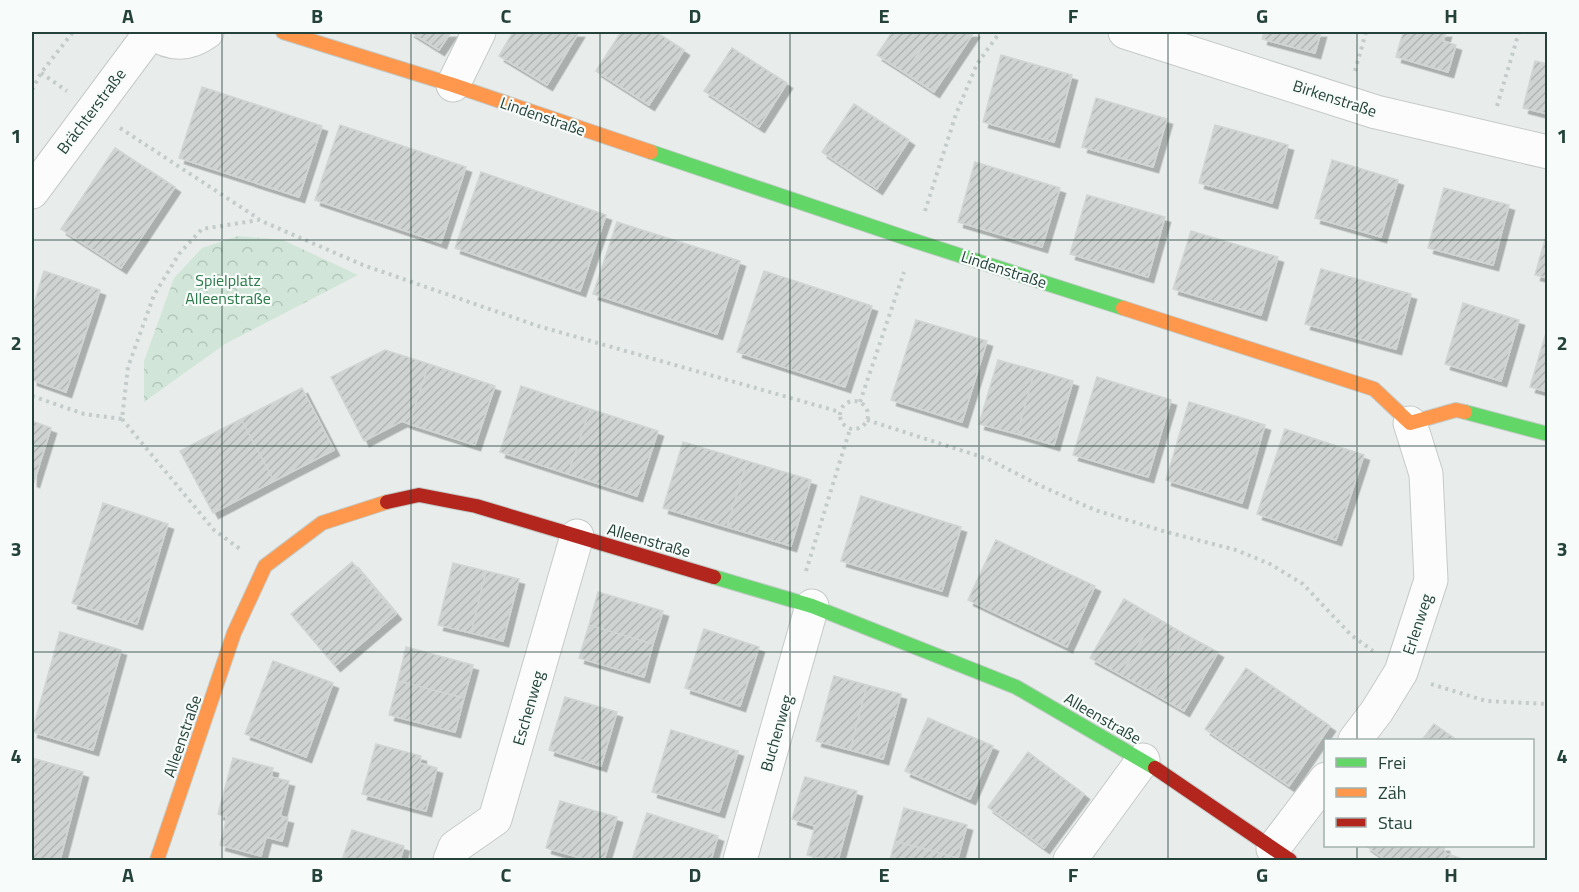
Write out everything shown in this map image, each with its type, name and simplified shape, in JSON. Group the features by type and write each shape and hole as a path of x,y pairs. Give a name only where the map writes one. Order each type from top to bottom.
{"street":[{"name":"Brächterstraße","path":"32,192 151,32 167,41 185,43 207,32"},
{"name":"Lindenstraße","path":"283,32 453,85 915,241 1374,389 1410,423"},
{"path":"453,85 479,32"},
{"name":"Birkenstraße","path":"1125,32 1376,112 1548,152"},
{"path":"1410,423 1456,410 1548,434"},
{"name":"Erlenweg","path":"1356,739 1401,672 1431,580 1426,474 1410,423"},
{"name":"Alleenstraße","path":"157,861 234,633 265,566 322,523 374,505 418,495 476,506 804,603 1016,687 1143,760 1282,855"},
{"name":"Eschenweg","path":"450,861 455,847 495,819 577,536"},
{"name":"Buchenweg","path":"740,861 804,603"},
{"path":"1070,861 1143,760"},
{"path":"1282,855 1324,782"}],"path":[{"path":"32,90 41,73 73,32"},
{"path":"860,402 956,114 977,64 1000,32"},
{"path":"1353,76 1366,32"},
{"path":"1495,113 1519,32"},
{"path":"92,109 259,220 363,265 538,326 840,412"},
{"path":"122,419 128,367 154,295 179,254 202,229 259,220"},
{"path":"32,396 84,414 122,419 214,530 265,566"},
{"path":"847,402 860,402 866,407 868,415 867,420 859,428 850,429 841,421 840,412 847,402"},
{"path":"867,420 988,459 1095,510 1163,531 1236,549 1270,564 1303,584 1351,635 1401,672 1438,687 1486,701 1548,704"},
{"path":"804,603 850,429"}],"green space":[{"name":"Spielplatz Alleenstraße","path":"238,236 283,240 358,275 225,344 144,402 144,361 174,278 202,248"}],"building":[{"path":"410,32 451,32 439,50"},
{"path":"513,32 579,32 547,85 499,56"},
{"path":"621,32 656,32 684,50 649,105 596,71"},
{"path":"892,32 933,32 905,73 877,55"},
{"path":"933,32 974,32 934,92 905,73"},
{"path":"1264,32 1321,32 1315,53 1262,39"},
{"path":"1403,32 1446,32 1443,41 1456,45 1448,72 1396,57"},
{"path":"732,48 787,83 759,127 704,91"},
{"path":"1001,55 1072,75 1054,142 983,122"},
{"path":"1535,61 1548,64 1548,114 1523,108"},
{"path":"202,87 322,126 299,197 179,158"},
{"path":"1096,98 1167,119 1153,167 1082,147"},
{"path":"854,104 909,140 877,189 822,152"},
{"path":"340,125 466,167 441,243 315,200"},
{"path":"1215,125 1288,145 1272,203 1199,183"},
{"path":"115,148 175,187 121,268 61,229"},
{"path":"1332,160 1398,180 1381,237 1315,218"},
{"path":"975,162 1060,188 1042,247 958,222"},
{"path":"481,172 606,215 580,291 455,248"},
{"path":"1444,188 1509,205 1493,265 1428,248"},
{"path":"1087,195 1165,217 1148,277 1070,254"},
{"path":"617,222 740,261 717,334 593,294"},
{"path":"1548,229 1548,278 1535,275"},
{"path":"1191,231 1278,257 1261,315 1173,289"},
{"path":"1321,269 1411,294 1396,349 1305,324"},
{"path":"44,271 100,290 66,392 32,380 32,310"},
{"path":"764,271 872,306 845,387 737,352"},
{"path":"1463,303 1519,320 1501,381 1445,364"},
{"path":"916,320 987,341 962,422 891,400"},
{"path":"1545,336 1548,337 1548,392 1530,387"},
{"path":"385,350 429,364 409,424 402,421 364,441 331,377"},
{"path":"998,360 1035,370 1017,434 979,424"},
{"path":"429,364 495,386 475,445 409,424"},
{"path":"1035,370 1073,381 1054,445 1017,434"},
{"path":"1097,377 1171,400 1148,477 1073,455"},
{"path":"521,386 590,409 568,474 500,452"},
{"path":"302,388 334,450 274,481 241,419"},
{"path":"1189,402 1265,425 1242,503 1166,480"},
{"path":"590,409 658,431 637,496 568,474"},
{"path":"241,419 274,481 213,513 180,451"},
{"path":"32,421 51,428 34,482 32,481"},
{"path":"1285,429 1364,455 1336,540 1257,514"},
{"path":"683,442 747,461 727,527 663,508"},
{"path":"747,461 811,480 791,546 727,527"},
{"path":"861,496 961,527 942,591 841,561"},
{"path":"103,503 168,524 137,624 72,603"},
{"path":"996,540 1095,586 1067,647 968,600"},
{"path":"352,562 396,614 335,666 291,614"},
{"path":"453,563 486,571 471,633 438,625"},
{"path":"486,571 519,579 503,641 471,633"},
{"path":"598,592 663,611 653,644 589,625"},
{"path":"1124,599 1155,617 1121,675 1090,658"},
{"path":"1155,617 1186,635 1153,693 1121,675"},
{"path":"589,625 653,644 644,677 579,658"},
{"path":"704,629 759,647 740,706 685,688"},
{"path":"60,632 121,650 93,750 32,732"},
{"path":"1186,635 1218,652 1184,711 1153,693"},
{"path":"406,647 473,665 464,698 398,681"},
{"path":"273,661 333,683 306,757 245,734"},
{"path":"1246,668 1330,726 1289,786 1205,729"},
{"path":"834,676 867,685 850,750 816,741"},
{"path":"398,681 464,698 455,732 389,715"},
{"path":"867,685 901,694 883,759 850,750"},
{"path":"565,697 617,712 601,766 549,750"},
{"path":"928,718 993,746 970,799 905,771"},
{"path":"1434,724 1456,739 1423,739"},
{"path":"671,730 738,751 719,812 652,792"},
{"path":"376,744 421,756 420,763 437,768 426,811 362,794"},
{"path":"1028,752 1084,794 1044,848 988,807"},
{"path":"32,758 83,772 60,860 32,860"},
{"path":"233,758 273,768 271,777 289,781 280,816 288,818 282,841 266,837 261,856 220,845 227,817 218,814"},
{"path":"805,777 857,791 838,860 807,855 815,826 792,819"},
{"path":"560,801 617,817 604,860 588,860 546,848"},
{"path":"904,808 967,825 958,858 895,841"},
{"path":"647,813 718,836 711,860 632,860"},
{"path":"352,830 404,846 400,860 342,860"},
{"path":"895,841 958,858 957,860 890,860"},
{"path":"1367,847 1444,847 1445,853 1465,860 1386,860"}],"traffic: fast":[{"path":"651,152 1123,308"},
{"path":"1465,412 1548,434"},
{"path":"714,577 812,606 1016,687 1155,768"}],"traffic: slow":[{"path":"283,32 453,85 651,152"},
{"path":"1123,308 1374,389 1410,423 1456,410 1465,412"},
{"path":"157,860 234,633 265,566 322,523 387,502"}],"traffic: jam":[{"path":"387,502 419,495 476,506 714,577"},
{"path":"1155,768 1290,860"}]}
